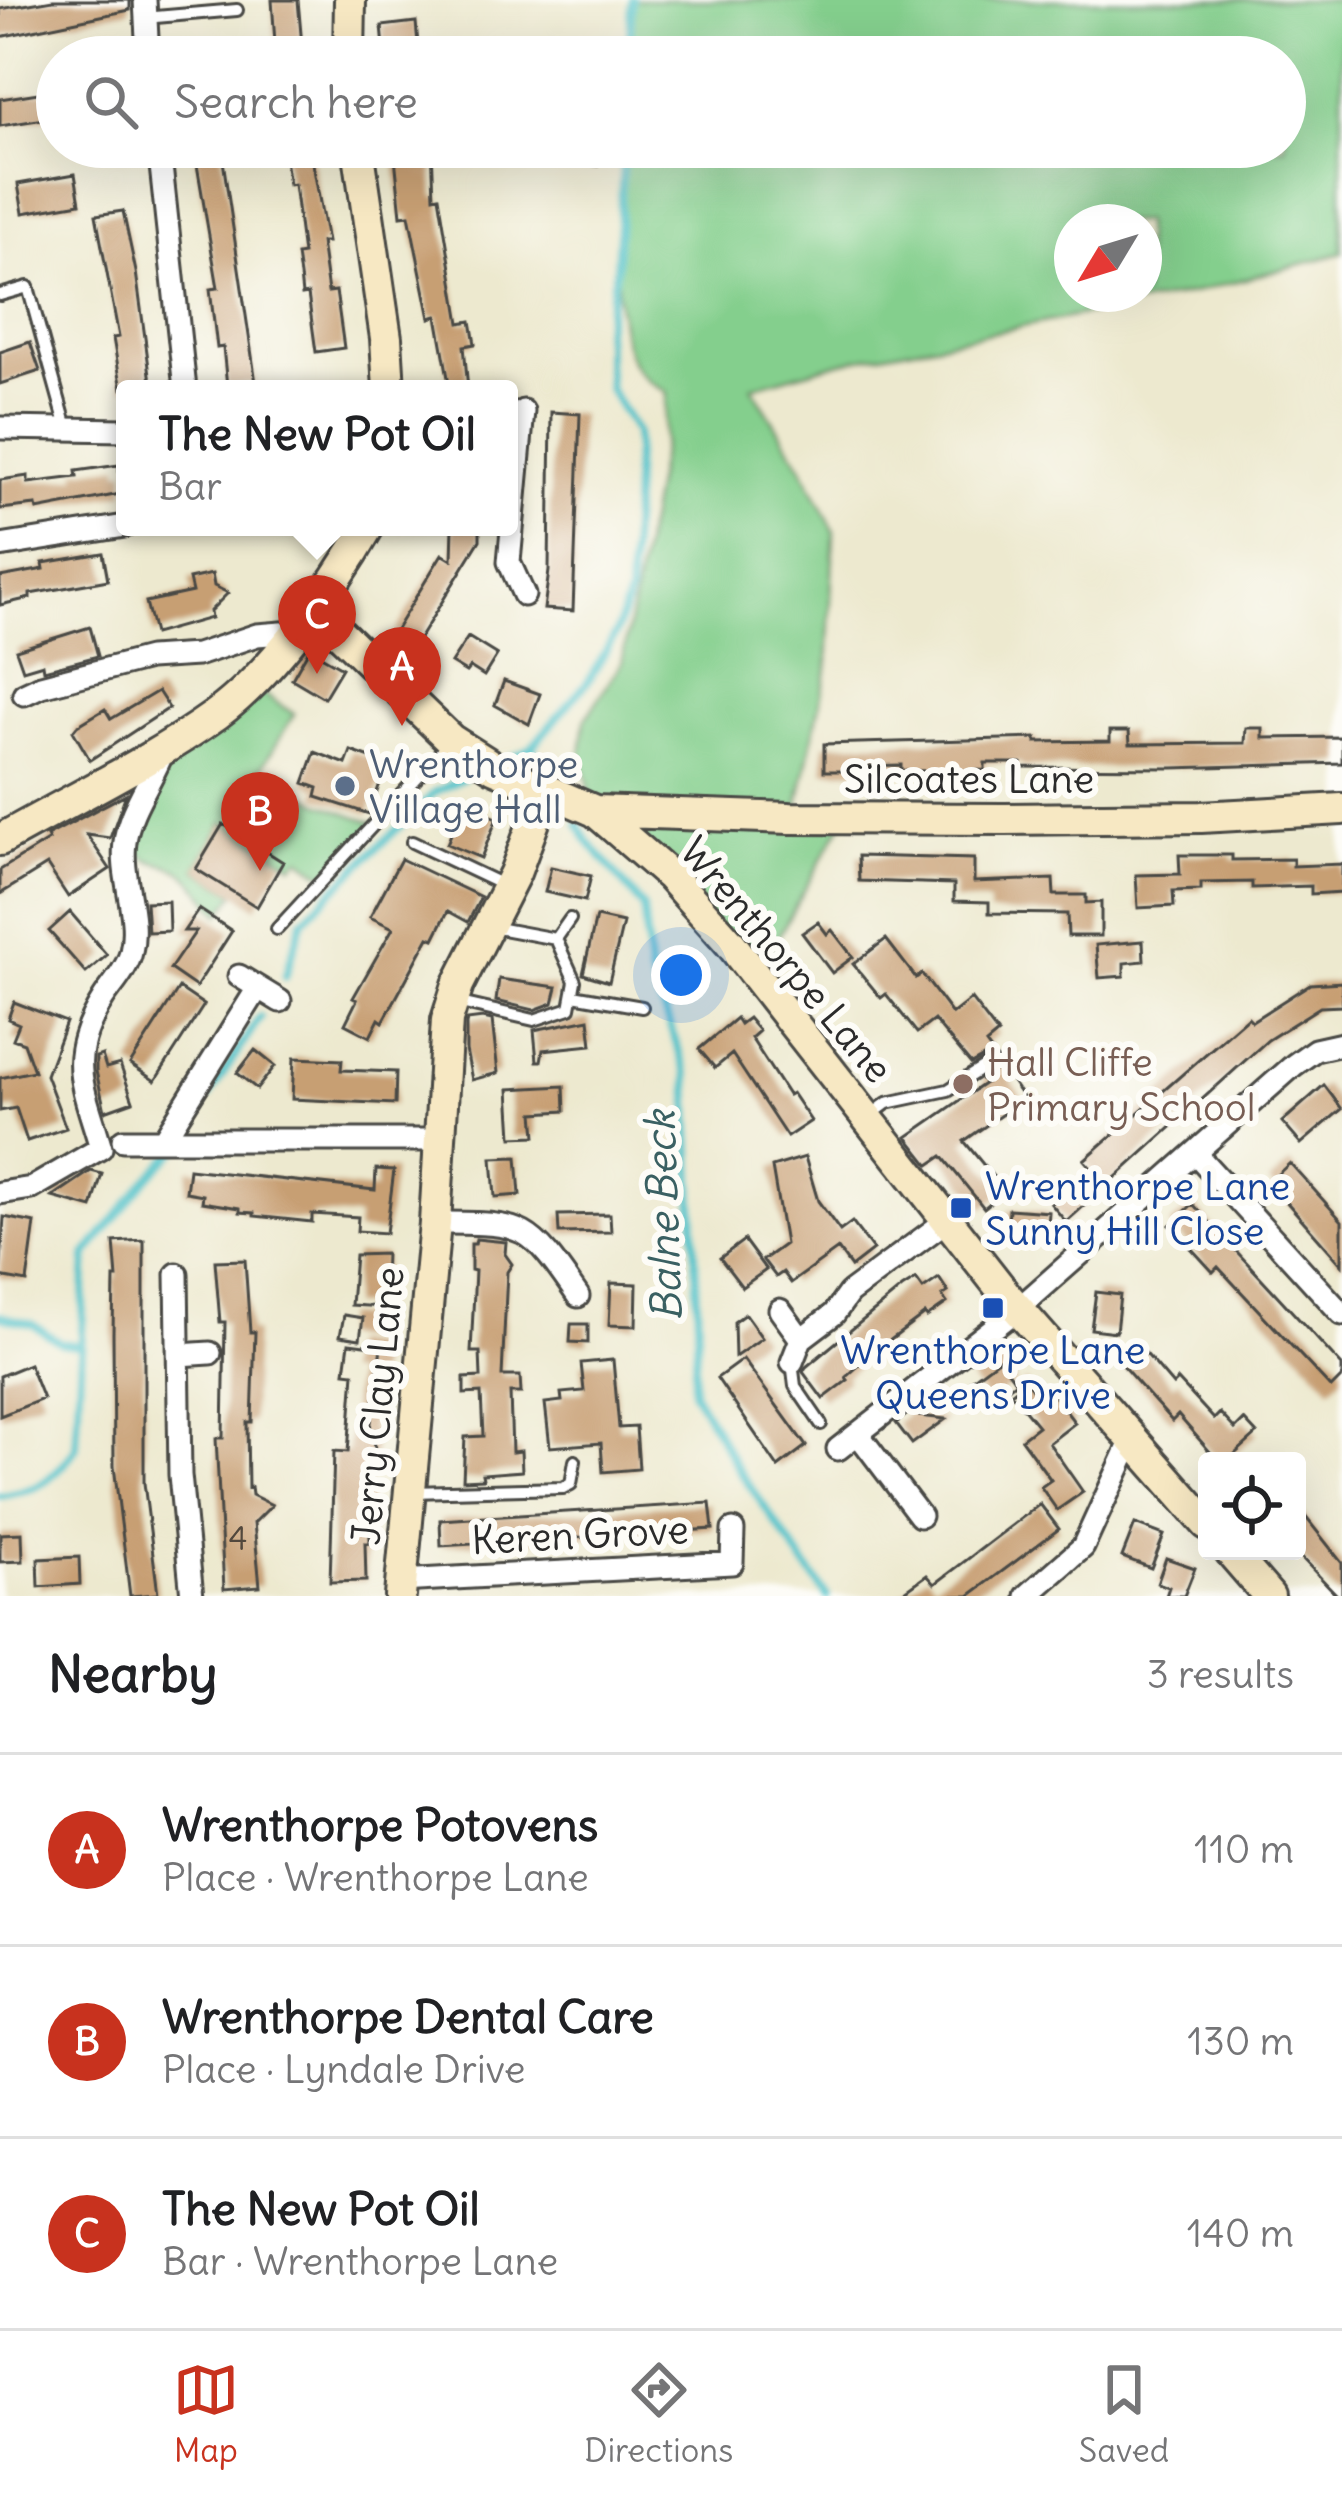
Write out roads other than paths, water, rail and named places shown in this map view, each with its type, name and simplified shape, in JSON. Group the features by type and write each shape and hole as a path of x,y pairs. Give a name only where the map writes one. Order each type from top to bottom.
{"street":[{"path":"349,36 350,0"},
{"path":"161,168 184,380"},
{"path":"361,168 388,380"},
{"path":"0,428 116,430"},
{"path":"0,546 116,527"},
{"path":"0,840 221,711 304,620 362,536"},
{"path":"503,536 500,560 524,595"},
{"path":"24,694 149,658 197,656 304,620"},
{"name":"Wrenthorpe Lane","path":"304,620 451,740 495,768 595,811 670,876 730,943 1018,1309 1198,1514"},
{"path":"0,1193 32,1188 101,1148 78,1056 86,1026 131,955 134,922 124,847 128,820 154,778 164,748"},
{"name":"Jerry Clay Lane","path":"400,1589 435,1223 447,1020 508,888 545,792"},
{"name":"Silcoates Lane","path":"595,811 1004,819 1201,817 1342,809"},
{"path":"165,1137 248,982 280,1000"},
{"path":"838,1449 1018,1309 1294,1065 1316,1050 1342,1044"},
{"path":"123,1140 438,1140"},
{"path":"1196,1153 1342,1314"},
{"path":"792,1362 801,1339 834,1314 849,1293 946,1221"},
{"name":"Jerry Clay Lane","path":"435,1223 510,1224 525,1230 549,1253 578,1296"},
{"path":"177,1274 180,1475 192,1596"},
{"path":"780,1310 801,1339"},
{"path":"179,1354 210,1353"},
{"path":"858,1434 920,1516"},
{"path":"1027,1596 1082,1547 1133,1438"},
{"name":"Keren Grove","path":"400,1589 732,1563 733,1530"},
{"path":"1238,1560 1269,1596"}],"lane":[{"path":"145,9 237,10"},
{"path":"0,295 28,287 68,431"},
{"path":"278,929 451,740"},
{"path":"412,842 508,888"},
{"path":"556,939 570,919"},
{"path":"489,927 556,939"},
{"path":"453,1002 534,1020 570,1008 575,981 556,939"},
{"path":"573,994 642,1007"},
{"path":"867,1118 886,1103 947,1090 992,1062"},
{"path":"792,1362 795,1386 821,1424"},
{"path":"409,1492 563,1488 571,1484 574,1461"}],"waterway":[{"name":"Balne Beck","path":"630,36 632,0"},
{"name":"Balne Beck","path":"510,758 531,748 589,680 616,633 629,594 636,433 609,388 605,330 617,265 623,168"},
{"name":"Balne Beck","path":"531,748 561,784"},
{"path":"285,977 303,920 435,792 462,779"},
{"name":"Balne Beck","path":"578,824 643,907 650,973 688,1075 698,1324 693,1391 740,1472 827,1596"},
{"path":"209,1096 260,1017"},
{"path":"0,1496 44,1482 76,1448 86,1255 177,1149"},
{"path":"0,1316 32,1324 61,1343 82,1346"}],"place":[{"name":"The New Pot Oil","path":"317,674"},
{"name":"Wrenthorpe Potovens","path":"402,726"},
{"name":"Wrenthorpe Village Hall","path":"345,786"},
{"name":"Wrenthorpe Dental Care","path":"260,871"},
{"name":"Hall Cliffe Primary School","path":"963,1084"},
{"name":"Wrenthorpe Lane Sunny Hill Close","path":"961,1208"},
{"name":"Wrenthorpe Lane Queens Drive","path":"993,1308"}]}
